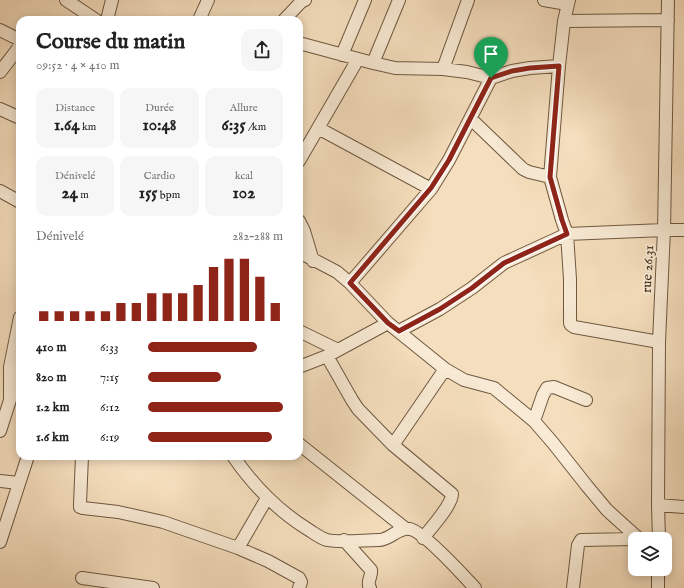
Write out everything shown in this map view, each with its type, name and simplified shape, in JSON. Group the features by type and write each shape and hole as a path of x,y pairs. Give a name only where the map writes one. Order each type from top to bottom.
{"street":[{"path":"66,0 90,16"},
{"path":"108,16 112,0"},
{"path":"201,16 208,0"},
{"path":"342,55 365,0"},
{"path":"373,64 399,0"},
{"path":"443,69 468,0"},
{"path":"544,0 568,2 564,21 559,66 550,177 567,234 571,325 574,327 659,342"},
{"name":"rue 26.31","path":"659,532 659,342 664,230 668,0"},
{"path":"288,16 303,1"},
{"path":"564,21 668,20"},
{"path":"0,30 16,38"},
{"path":"303,46 373,64 395,68 443,69 467,72 491,78 512,71 559,66"},
{"path":"0,72 16,51"},
{"path":"303,154 358,59"},
{"path":"350,283 431,188 449,160 491,78"},
{"path":"0,109 16,116"},
{"path":"471,119 523,169 550,177"},
{"path":"318,128 431,188"},
{"path":"0,191 16,200"},
{"path":"303,229 313,261"},
{"path":"399,331 440,309 472,288 504,263 567,234 684,230"},
{"path":"303,255 337,272 350,283 388,323 445,369 464,380 494,388 534,421 607,510 631,532"},
{"path":"303,365 327,356 388,323"},
{"path":"303,333 338,350"},
{"path":"0,431 10,400 10,367 16,337"},
{"path":"327,356 352,400 393,445 452,494 440,516 423,538"},
{"path":"393,445 445,369"},
{"path":"534,421 547,388 554,387 586,400"},
{"path":"303,447 406,529 413,531 438,550 475,588"},
{"path":"0,542 27,460"},
{"path":"82,460 80,504 83,508 118,512 163,522 238,548 268,561 299,578 301,582 299,588"},
{"path":"236,460 275,506 322,538 328,540 382,540 406,529"},
{"path":"0,481 19,483"},
{"path":"238,548 267,498"},
{"path":"658,505 684,507"},
{"path":"344,540 371,570 368,583 370,588"},
{"path":"573,588 578,545 581,540 628,540"},
{"path":"658,576 658,588"},
{"path":"82,578 153,588"}],"route":[{"path":"559,66 550,177 567,234 516,256 440,309 399,331 388,323 350,283 419,204 431,188 449,160 491,78 512,71 559,66"}]}
